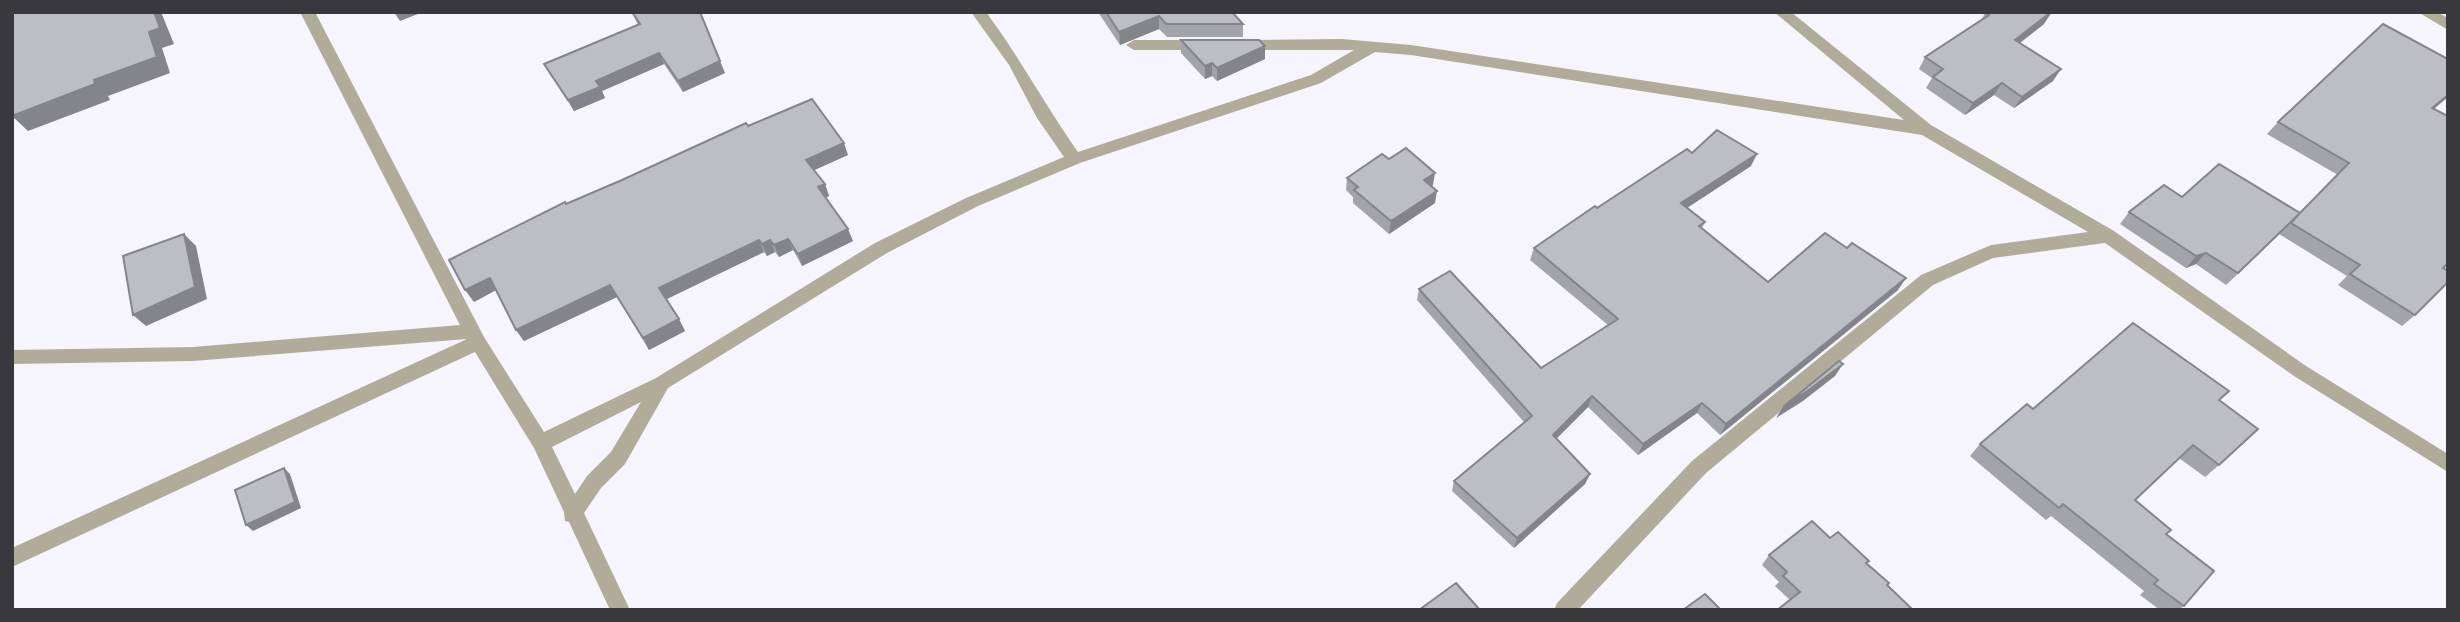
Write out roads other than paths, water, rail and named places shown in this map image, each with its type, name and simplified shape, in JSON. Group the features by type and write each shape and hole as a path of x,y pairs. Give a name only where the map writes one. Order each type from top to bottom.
{"street":[{"path":"307,12 476,336 541,443 572,515 620,610"},
{"path":"978,12 1016,62 1043,114 1074,159"},
{"path":"1781,12 1925,129 2108,236 2300,371 2448,464"},
{"path":"2425,12 2448,25"},
{"path":"1134,45 1372,47 1660,86 1925,129"},
{"path":"541,443 662,383 881,248 972,202 1074,159 1316,79 1372,47"},
{"path":"1564,610 1699,467 1927,280 1991,252 2108,236"},
{"path":"12,357 193,354 476,336"},
{"path":"12,558 476,336"},
{"path":"572,515 594,482 618,458 662,383"}]}
